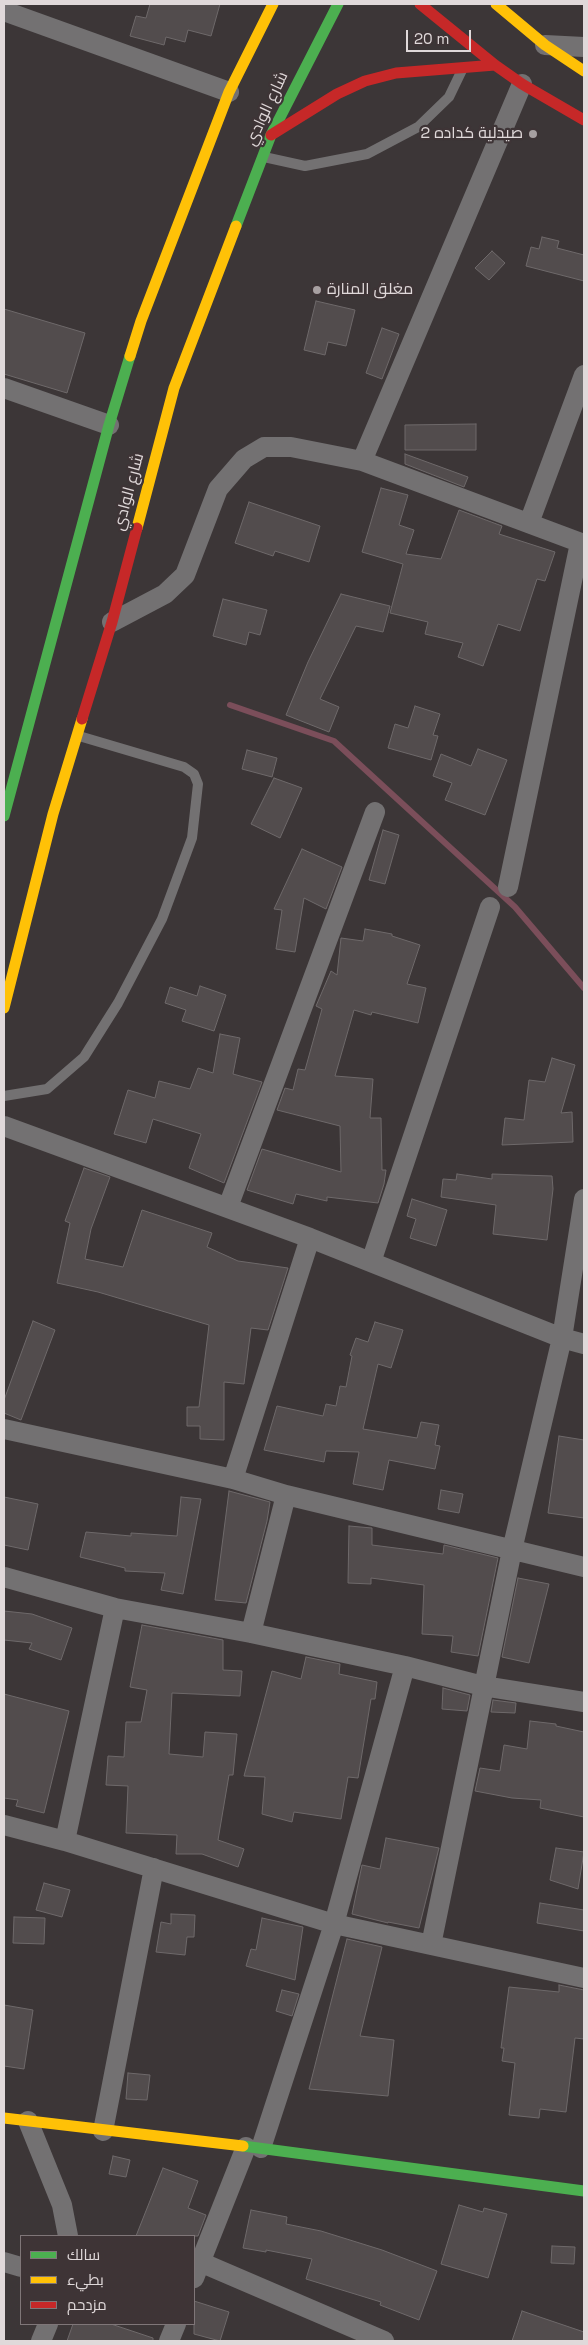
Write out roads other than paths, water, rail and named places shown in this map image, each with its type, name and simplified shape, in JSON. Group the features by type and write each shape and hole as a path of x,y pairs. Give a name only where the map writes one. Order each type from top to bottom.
{"main road":[{"path":"4,816 7,794 109,426 141,322 229,92 273,4"},
{"name":"شارع الوادي","path":"4,1006 53,814 112,622 174,388 272,135 338,4"},
{"path":"420,4 495,65 522,84 584,120"},
{"path":"496,4 539,40 584,70"},
{"path":"530,16 539,40"},
{"path":"272,135 337,94 365,81 396,73 495,65"},
{"path":"4,2118 584,2191"}],"street":[{"path":"4,11 229,92"},
{"path":"539,40 584,47"},
{"path":"362,461 522,84"},
{"path":"529,523 584,375"},
{"path":"4,388 109,426"},
{"path":"112,622 165,594 185,575 218,489 244,459 264,447 291,447 362,461 582,544 508,887"},
{"path":"228,1207 375,812"},
{"path":"372,1262 490,907"},
{"path":"4,1126 228,1207 562,1338 584,1344"},
{"path":"430,1945 512,1550 562,1338 584,1199"},
{"path":"233,1479 310,1238"},
{"path":"4,1429 233,1479 286,1495 584,1566"},
{"path":"251,1633 286,1495"},
{"path":"4,1577 115,1608 251,1633 405,1666 483,1686 584,1702"},
{"path":"66,1841 115,1608"},
{"path":"384,2341 197,2270 254,2148 334,1924 405,1666"},
{"path":"4,1825 66,1841 334,1924 584,1978"},
{"path":"103,2131 154,1868"},
{"path":"28,2121 62,2205 68,2235"},
{"path":"4,2262 20,2267"},
{"path":"41,2341 48,2325"},
{"path":"169,2341 176,2325"}],"lane":[{"path":"264,156 306,166 367,154 418,128 449,97 465,66"},
{"path":"4,1096 47,1089 84,1057 118,1002 162,919 192,838 198,784 194,774 184,767 77,735"}],"waterway":[{"path":"230,705 334,741 515,907 584,988"}],"place":[{"name":"صيدلية كداده 2","path":"533,134"},
{"name":"مغلق المنارة","path":"317,290"}]}
